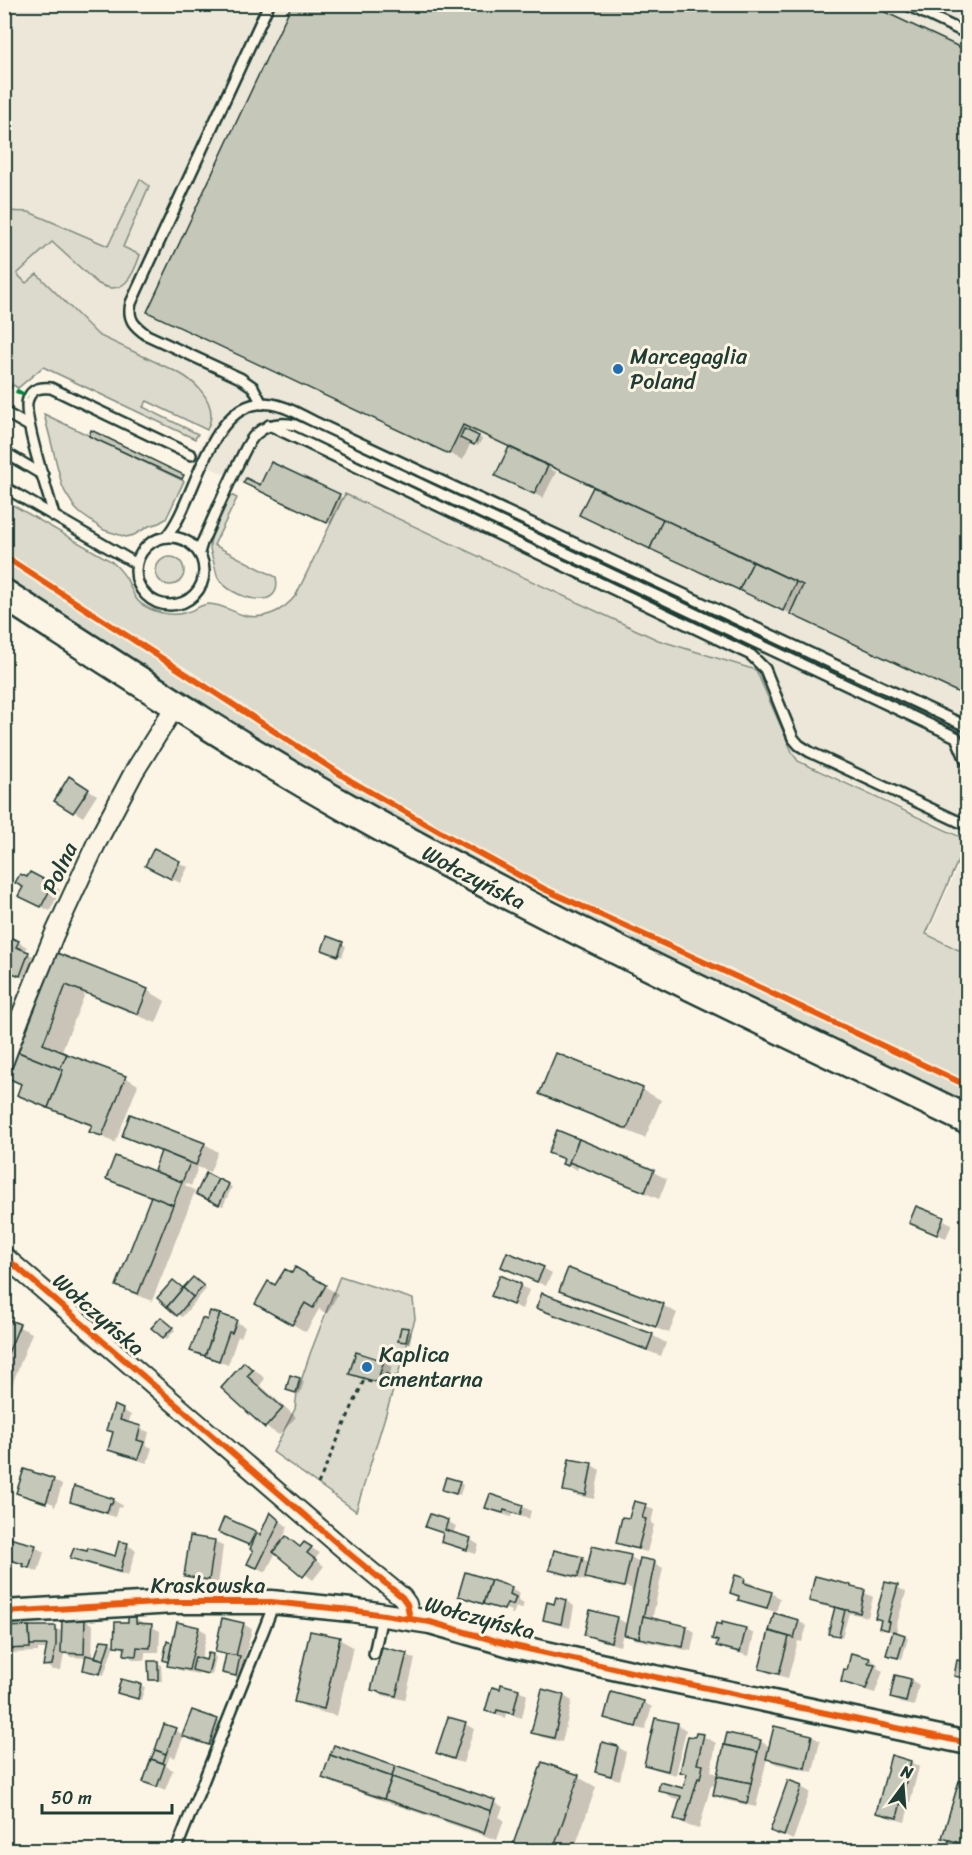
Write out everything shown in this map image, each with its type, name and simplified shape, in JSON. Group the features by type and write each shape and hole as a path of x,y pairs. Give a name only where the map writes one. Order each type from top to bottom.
{"main road":[{"name":"Wołczyńska","path":"4,594 177,705 350,810 522,902 968,1120"}],"street":[{"name":"Polna","path":"4,1061 54,935 96,844 134,772 177,705"},
{"name":"Wołczyńska","path":"4,1256 328,1536 402,1597 407,1604 410,1618 451,1627 510,1645 968,1743"},
{"name":"Kraskowska","path":"4,1612 174,1602 271,1602 410,1618"}],"lane":[{"path":"262,404 253,387 240,378 147,335 130,321 129,311 269,4"},
{"path":"905,4 968,34"},
{"path":"54,516 29,426 26,404 28,397 41,387 51,388 191,455"},
{"path":"166,537 174,528 203,463 226,422 238,411 262,404 274,404 968,727"},
{"path":"4,412 29,426"},
{"path":"199,553 232,477 256,433 269,425 280,423 295,425 956,737 968,765"},
{"path":"269,425 751,655 765,669 793,738 799,745 968,826"},
{"path":"4,452 43,475"},
{"path":"4,487 135,564"},
{"path":"166,537 176,537 185,541 199,553 204,572 201,586 191,598 182,604 171,606 150,600 142,592 137,582 135,564 148,544 166,537"},
{"path":"176,1851 270,1614 271,1602"},
{"path":"374,1654 382,1614"}],"path":[{"path":"318,1484 364,1380 379,1384 382,1373 398,1378"}],"shaded area":[{"name":"Marcegaglia Poland","path":"4,5 967,5 967,838 401,573 341,529 194,460 210,428 130,390 5,264"},
{"path":"140,179 149,186 123,247 140,255 126,282 114,288 97,283 52,242 17,274 26,283 37,274 98,335 179,373 196,385 205,396 210,408 211,419 207,430 147,401 143,407 198,434 195,439 43,367 18,388 5,380 5,211 29,212 108,246"},
{"path":"44,414 184,481 166,519 126,537 104,530 81,514 62,485"},
{"path":"345,494 658,640 756,670 798,761 967,840 926,934 967,954 967,1106 543,902 291,766 5,578 4,500 111,561 126,578 137,600 153,610 176,614 208,604 218,605 251,617 265,616 285,606 296,595"},
{"path":"231,495 237,498 214,545 276,577 276,588 272,596 264,599 254,599 233,591 224,585 217,575 210,551 211,540 215,526"},
{"path":"170,557 180,561 184,571 180,581 170,585 160,581 156,571 160,561"},
{"path":"967,847 968,952 928,934"},
{"path":"340,1276 413,1299 415,1319 356,1511 273,1452 295,1409 297,1393 310,1354"}],"building":[{"name":"Marcegaglia Poland","path":"292,4 868,4 968,51 968,697 790,614 803,585 463,425 449,454 147,312"},
{"path":"324,420 386,449 372,479 311,450"},
{"path":"464,429 479,436 474,445 460,438"},
{"path":"91,430 184,475 182,479 89,436"},
{"path":"509,447 548,466 534,494 495,476"},
{"path":"271,462 340,494 327,523 243,483 246,478 260,485"},
{"path":"593,487 663,519 650,549 579,515"},
{"path":"663,519 753,562 739,590 650,549"},
{"path":"753,562 796,582 783,611 739,590"},
{"path":"69,776 89,789 73,813 54,801"},
{"path":"154,848 180,861 171,879 145,866"},
{"path":"30,872 53,884 41,907 18,896 23,887 15,883 20,874 27,877"},
{"path":"327,936 343,942 338,956 322,950"},
{"path":"9,937 19,941 16,947 29,952 20,976 4,970 4,942 7,943"},
{"path":"57,953 148,989 138,1014 66,985 43,1044 67,1054 60,1069 18,1052"},
{"path":"18,1052 63,1070 48,1108 17,1095 21,1084 8,1078"},
{"path":"556,1053 643,1088 627,1129 539,1094"},
{"path":"67,1054 126,1076 102,1136 89,1132 92,1125 48,1108"},
{"path":"130,1114 205,1143 196,1165 122,1136"},
{"path":"557,1130 579,1139 568,1166 562,1164 564,1159 548,1153"},
{"path":"579,1139 654,1170 645,1192 569,1162"},
{"path":"161,1151 190,1163 182,1182 154,1171"},
{"path":"115,1156 182,1182 173,1205 106,1179"},
{"path":"206,1173 218,1179 208,1200 196,1194"},
{"path":"218,1179 229,1184 219,1205 208,1200"},
{"path":"151,1196 173,1205 138,1294 116,1286"},
{"path":"916,1206 944,1217 937,1235 909,1223"},
{"path":"507,1252 544,1267 537,1282 501,1267"},
{"path":"295,1267 326,1285 313,1308 305,1303 292,1325 255,1304 268,1281 275,1285 285,1269 292,1273"},
{"path":"568,1268 664,1304 656,1327 559,1291"},
{"path":"500,1275 521,1284 513,1305 491,1296"},
{"path":"193,1277 204,1286 193,1297 183,1288"},
{"path":"173,1280 183,1288 167,1307 157,1298"},
{"path":"183,1288 193,1297 177,1316 167,1307"},
{"path":"542,1293 653,1334 647,1350 536,1308"},
{"path":"210,1311 220,1314 205,1356 190,1351 202,1318 207,1320"},
{"path":"220,1314 237,1320 232,1333 229,1332 219,1361 205,1356"},
{"path":"161,1317 173,1327 163,1338 151,1328"},
{"path":"4,1318 20,1324 4,1363"},
{"path":"401,1327 409,1328 406,1342 398,1341"},
{"name":"Kaplica cmentarna","path":"356,1352 384,1361 377,1382 349,1374"},
{"path":"244,1362 253,1370 247,1376 283,1408 265,1428 221,1388"},
{"path":"290,1375 300,1378 296,1393 286,1390"},
{"path":"114,1405 123,1409 120,1420 141,1426 137,1440 144,1442 138,1459 108,1450 113,1432 106,1430"},
{"path":"569,1459 592,1463 586,1495 563,1491"},
{"path":"24,1469 54,1479 46,1503 16,1493"},
{"path":"446,1477 460,1481 456,1494 442,1490"},
{"path":"74,1486 114,1499 107,1513 70,1502"},
{"path":"490,1494 523,1505 520,1515 485,1508"},
{"path":"634,1501 646,1504 642,1518 646,1519 638,1549 616,1543 622,1517 629,1518"},
{"path":"270,1512 280,1521 257,1568 247,1564 253,1551 250,1549 257,1533 260,1535"},
{"path":"430,1514 448,1520 445,1530 471,1538 467,1550 441,1542 443,1533 425,1527"},
{"path":"224,1517 256,1531 249,1545 218,1532"},
{"path":"190,1536 215,1540 209,1580 184,1576"},
{"path":"286,1536 300,1547 304,1542 312,1547 307,1553 316,1560 303,1577 273,1552"},
{"path":"9,1538 36,1545 29,1568 4,1558"},
{"path":"119,1541 128,1543 120,1572 70,1558 74,1548 87,1551 88,1548 115,1556"},
{"path":"592,1546 631,1555 624,1587 585,1578"},
{"path":"554,1550 583,1557 578,1577 549,1570"},
{"path":"640,1558 655,1561 639,1638 624,1635"},
{"path":"465,1572 491,1580 483,1604 458,1596"},
{"path":"735,1575 745,1578 744,1583 772,1592 767,1608 738,1600 739,1596 730,1593"},
{"path":"815,1576 865,1590 860,1613 809,1601"},
{"path":"491,1580 512,1587 510,1594 516,1597 513,1605 507,1603 504,1610 483,1604"},
{"path":"885,1582 898,1585 888,1621 890,1622 888,1630 879,1628 881,1620 875,1618"},
{"path":"556,1597 566,1600 561,1624 543,1620 547,1602 554,1604"},
{"path":"835,1607 845,1610 839,1636 828,1634"},
{"path":"590,1610 617,1617 611,1642 584,1635"},
{"path":"774,1613 799,1620 794,1638 769,1631"},
{"path":"643,1616 687,1626 683,1647 639,1638"},
{"path":"128,1617 136,1617 136,1623 152,1624 150,1648 137,1647 136,1656 124,1655 125,1647 114,1646 115,1622 128,1622"},
{"path":"62,1618 85,1619 84,1654 61,1653"},
{"path":"222,1618 244,1623 236,1656 215,1652"},
{"path":"177,1622 199,1627 189,1670 167,1666"},
{"path":"722,1622 746,1628 740,1652 716,1646 718,1641 712,1639 716,1623 722,1625"},
{"path":"29,1626 30,1648 4,1649 4,1627"},
{"path":"29,1626 56,1626 56,1645 52,1665 43,1666 47,1645 30,1645"},
{"path":"310,1631 340,1637 324,1709 294,1702"},
{"path":"769,1631 789,1637 779,1674 759,1669"},
{"path":"893,1631 905,1635 898,1658 886,1655"},
{"path":"101,1640 110,1641 104,1660 95,1657"},
{"path":"167,1641 172,1643 168,1662 163,1660"},
{"path":"382,1647 407,1653 396,1696 371,1690"},
{"path":"208,1653 213,1654 208,1674 192,1670 195,1657 206,1660"},
{"path":"851,1653 870,1658 868,1663 875,1664 866,1689 841,1682"},
{"path":"226,1654 240,1656 236,1676 222,1673"},
{"path":"86,1655 104,1660 100,1674 83,1670"},
{"path":"957,1660 968,1662 968,1679 954,1676"},
{"path":"148,1661 158,1661 158,1680 149,1680"},
{"path":"895,1675 911,1679 906,1702 890,1698"},
{"path":"121,1679 141,1684 138,1699 117,1693"},
{"path":"501,1684 519,1689 513,1714 497,1710 496,1714 485,1711 492,1687 500,1689"},
{"path":"542,1689 564,1695 554,1738 531,1733"},
{"path":"611,1692 644,1701 636,1727 604,1718"},
{"path":"192,1710 218,1719 209,1745 182,1736"},
{"path":"448,1717 466,1722 454,1759 436,1753"},
{"path":"655,1718 678,1723 668,1771 644,1765"},
{"path":"164,1724 176,1728 166,1754 155,1750"},
{"path":"774,1726 812,1735 805,1768 766,1759"},
{"path":"696,1733 704,1734 697,1764 703,1765 685,1822 674,1819 681,1796 658,1791 660,1782 683,1788 687,1774 680,1772 688,1736 695,1737"},
{"path":"727,1733 761,1740 758,1752 724,1745"},
{"path":"602,1742 618,1746 611,1776 595,1772"},
{"path":"334,1745 395,1766 392,1777 330,1755"},
{"path":"724,1745 758,1752 751,1783 717,1776"},
{"path":"155,1750 166,1754 163,1763 151,1759"},
{"path":"330,1755 392,1777 384,1799 322,1778"},
{"path":"891,1755 911,1761 897,1818 876,1813"},
{"path":"151,1759 165,1764 157,1787 143,1782"},
{"path":"542,1762 579,1775 553,1850 511,1850"},
{"path":"395,1766 495,1800 491,1811 392,1777"},
{"path":"717,1776 751,1783 747,1803 713,1795"},
{"path":"392,1777 491,1811 484,1833 384,1799"},
{"path":"788,1780 802,1785 784,1836 770,1831"},
{"path":"959,1781 968,1783 968,1828 963,1844 942,1838"},
{"path":"949,1840 963,1844 961,1850 946,1850"}],"marked path":[{"path":"4,384 28,397"}],"cycle path":[{"path":"4,556 351,781 442,833 544,889 968,1086"},
{"path":"4,1256 402,1597 407,1604 410,1618"},
{"path":"4,1612 174,1602 271,1602 351,1610 430,1622 510,1645 968,1743"}],"place":[{"name":"Marcegaglia Poland","path":"618,369"},
{"name":"Kaplica cmentarna","path":"367,1367"}]}
